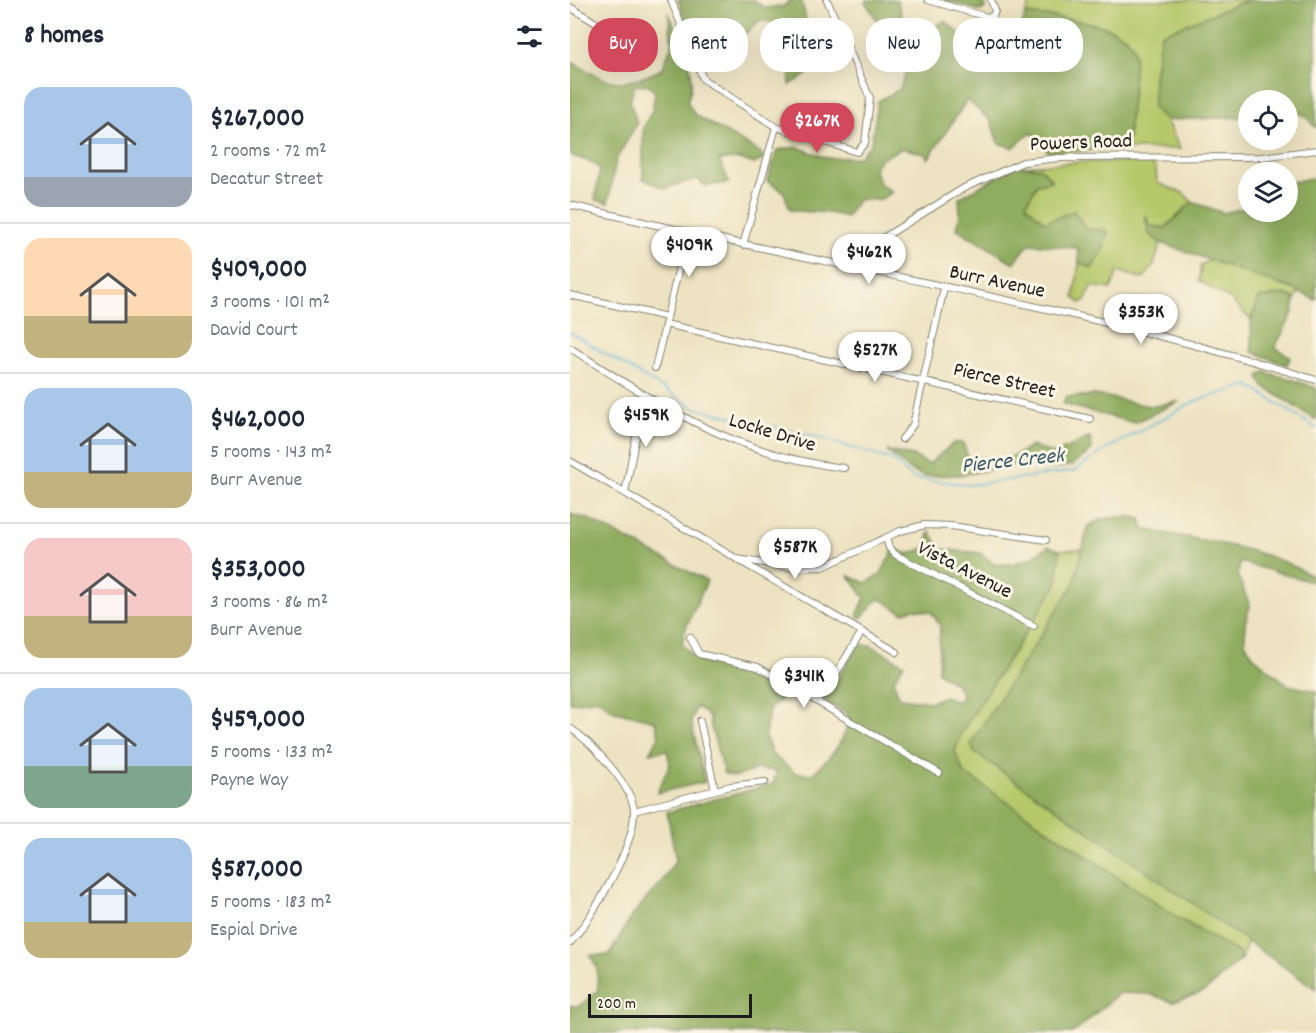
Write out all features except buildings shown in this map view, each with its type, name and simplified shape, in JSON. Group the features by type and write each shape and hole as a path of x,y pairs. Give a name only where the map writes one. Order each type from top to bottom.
{"street":[{"path":"672,0 703,79 776,127 852,152 861,150 865,143 870,98 826,0"},
{"path":"928,0 987,17 993,16 995,6 991,0"},
{"path":"570,7 588,18"},
{"path":"743,245 776,127"},
{"name":"Powers Road","path":"839,265 964,188 1023,162 1077,158 1261,157 1316,150"},
{"name":"Burr Avenue","path":"570,205 687,233 1093,321 1316,380"},
{"path":"655,368 687,233"},
{"path":"902,439 913,425 944,288"},
{"name":"Pierce Street","path":"570,295 666,321 1090,419"},
{"name":"Locke Drive","path":"570,348 648,399 717,435 796,460 844,468"},
{"path":"625,494 630,462 648,399"},
{"path":"570,461 897,652"},
{"path":"736,559 795,568 823,567 913,527 936,525 1046,540"},
{"name":"Vista Avenue","path":"886,538 889,548 896,555 1034,626"},
{"path":"815,700 823,695 861,633"},
{"path":"690,637 699,654 754,666 939,773"},
{"path":"700,721 715,790"},
{"path":"570,728 601,755 628,793 634,811 627,839 613,876 591,916 570,943"},
{"path":"634,811 715,790 765,782"}],"green space":[{"path":"678,0 753,0 765,8 784,6 790,0 801,0 805,18 760,18 760,21 748,31 748,18 684,18"},
{"path":"866,0 897,0 902,18 876,18 865,2"},
{"path":"943,0 983,0 986,7 981,11"},
{"path":"1032,0 1248,0 1161,34 1154,78 1153,108 1166,120 1180,149 1120,149 1128,138 1134,79 1135,57 1129,40 1118,33 1083,22 1083,18 1025,14"},
{"path":"1248,0 1316,0 1316,128 1303,114 1298,114 1298,90 1238,90 1238,117 1166,120 1153,108 1154,78 1161,34"},
{"path":"1025,14 1059,18 1024,18"},
{"path":"945,21 953,28 953,72 1083,72 1083,22 1118,33 1129,40 1134,50 1134,80 1128,138 1120,149 1048,152 1031,132 1013,148 998,143 991,121 967,100 928,159 925,154 903,148 880,159 874,170 881,185 893,192 881,199 858,200 846,217 825,212 790,210 784,192 767,181 777,150 797,147 827,158 859,157 871,144 878,101 900,89 906,72 941,72 941,23"},
{"path":"670,49 670,72 690,72 691,90 687,101 695,115 760,152 764,159 754,164 740,159 719,160 729,182 727,183 706,186 697,179 664,188 643,179 643,128 652,111 655,92 647,84 634,86 630,102 637,123 616,160 608,203 595,200 600,169 591,162 570,155 570,61 588,72 615,82 635,80 662,69"},
{"path":"789,72 809,72 805,76 790,85"},
{"path":"1078,162 1149,162 1156,168 1157,183 1183,193 1192,202 1165,228 1150,226 1147,218 1148,233 1161,243 1153,267 1143,279 1118,271 1111,289 1091,286 1086,300 1080,303 1074,297 1079,263 1092,268 1085,228 1074,211 1045,223 1026,205 1037,184 1052,181 1042,169 1024,166"},
{"path":"1024,166 1042,169 1052,181 1037,184 1026,205 1045,222 1074,211 1085,228 1108,231 1103,251 1092,268 1079,263 1078,248 1029,244 1014,263 957,229 960,215 959,198 1011,169"},
{"path":"1316,177 1316,300 1293,289 1161,243 1148,233 1145,214 1150,226 1165,228 1192,202 1224,213 1238,210 1238,222 1298,222 1298,181"},
{"path":"1210,260 1300,292 1295,299 1286,294 1259,298 1251,320 1230,299 1199,281 1201,265"},
{"path":"1286,294 1295,299 1293,313 1275,347 1290,357 1287,365 1252,352 1251,320 1259,298"},
{"path":"1264,372 1316,388 1316,420 1263,386 1259,377"},
{"path":"1095,395 1151,406 1178,402 1134,423 1063,404 1066,397"},
{"path":"1090,437 1092,450 1073,465 1052,468 1022,463 962,475 924,476 910,470 887,451 913,456 929,464 953,443 963,443 968,457 1001,459 1032,446 1054,454"},
{"path":"570,514 588,519 707,581 686,627 682,644 707,664 753,672 769,679 776,686 783,696 769,710 765,736 772,754 795,773 812,774 832,755 842,740 848,714 826,702 826,696 859,645 870,645 904,664 893,681 900,698 931,702 945,696 956,702 963,695 955,683 938,672 940,625 931,612 913,609 903,613 879,598 861,618 857,616 865,598 849,576 866,583 880,575 894,549 909,554 925,548 930,531 940,549 980,553 994,564 1002,565 1023,561 1048,546 1060,550 1057,584 961,733 955,752 964,773 1178,918 1239,953 1241,959 1204,992 1173,1002 1149,994 1119,993 1071,1033 570,1033 570,1005 578,1007 598,991 597,968 590,955 609,955 631,917 663,880 676,860 667,812 773,784 777,771 757,769 736,777 724,774 708,716 696,706 691,722 705,782 657,793 670,764 667,750 650,753 659,736 655,721 612,710 599,699 570,703"},
{"path":"1128,516 1141,519 1143,529 1255,552 1297,568 1316,579 1316,583 1240,562 1238,576 1250,606 1245,623 1245,643 1254,657 1288,685 1316,691 1316,989 974,752 971,743 1074,584 1088,526 1102,519"},
{"path":"1082,549 1074,584 971,743 974,752 1248,941 1241,959 1239,953 1178,918 964,773 954,752 961,733 1057,584 1060,550"}],"waterway":[{"name":"Pierce Creek","path":"570,332 695,408 820,438 893,460 912,478 970,485 1074,471 1107,449 1195,401 1248,385 1316,428"}]}
